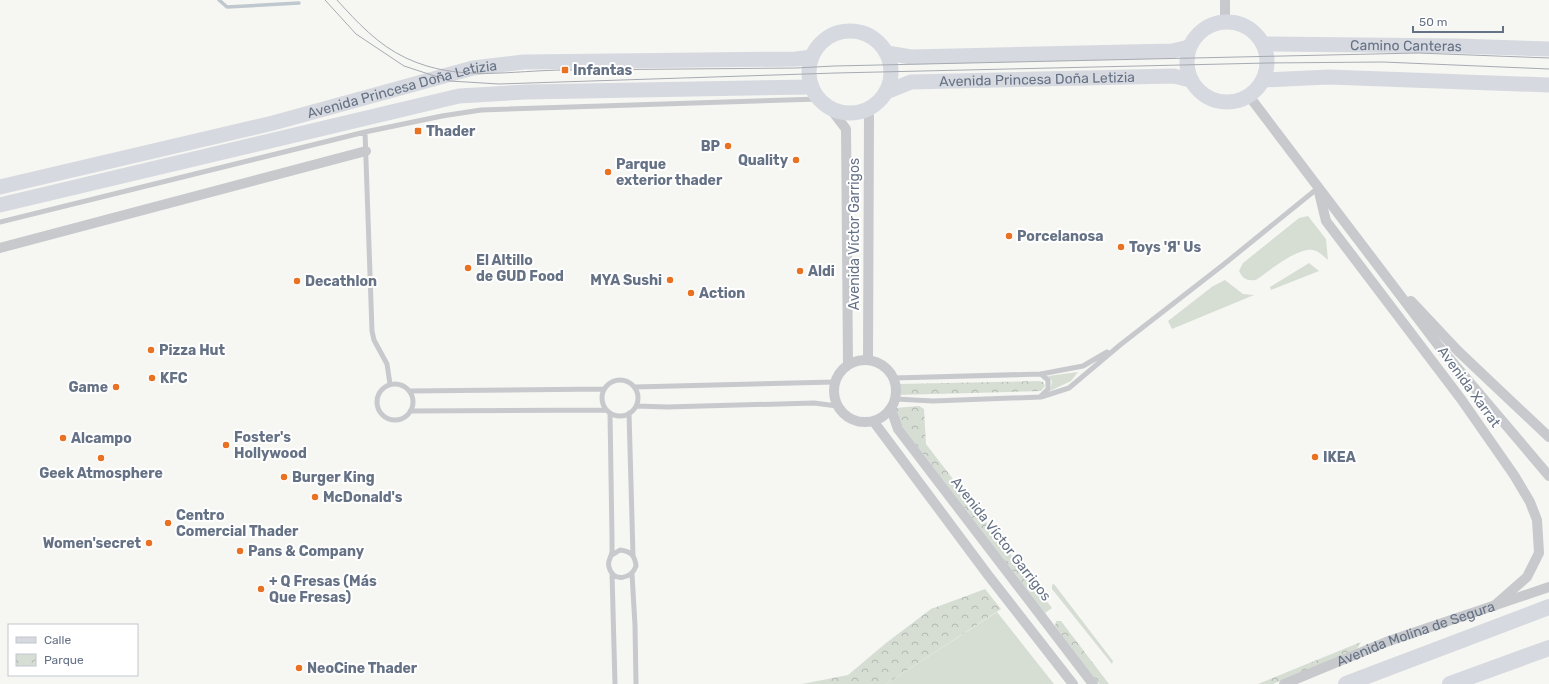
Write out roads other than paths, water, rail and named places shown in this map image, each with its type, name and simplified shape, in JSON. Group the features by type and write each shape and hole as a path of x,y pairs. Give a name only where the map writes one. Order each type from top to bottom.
{"main road":[{"name":"Avenida Molina de Segura","path":"1346,684 1549,607"},
{"path":"1450,684 1549,648"}],"street":[{"path":"1225,0 1225,22"},
{"path":"1225,22 1240,24 1253,32 1263,44 1267,62 1263,80 1257,89 1249,96 1238,101 1227,103 1216,101 1201,93 1190,80 1186,64 1189,47 1198,34 1210,25 1225,22"},
{"path":"855,31 869,35 881,44 887,53 891,69 890,81 886,92 877,103 864,111 850,113 820,98 809,71 812,57 816,48 827,37 841,32 855,31"},
{"name":"Camino Canteras","path":"1263,44 1458,46 1549,50"},
{"name":"Avenida Princesa Doña Letizia","path":"887,53 911,57 1172,51 1189,47"},
{"name":"Avenida Princesa Doña Letizia","path":"0,187 273,123 472,68 524,62 796,59 812,57"},
{"name":"Avenida Princesa Doña Letizia","path":"886,92 911,82 1174,76 1190,80"},
{"path":"1263,80 1329,77 1549,85"},
{"name":"Avenida Princesa Doña Letizia","path":"0,205 459,96 525,92 820,98"},
{"name":"Avenida Xarrat","path":"1249,96 1438,345 1549,476"},
{"name":"Avenida Víctor Garrigos","path":"820,98 846,129 848,364"},
{"name":"Avenida Víctor Garrigos","path":"864,111 868,116 868,360"},
{"path":"0,248 366,151"},
{"name":"Avenida Xarrat","path":"1318,188 1326,221 1461,399 1514,474 1530,502 1537,520 1540,553 1527,577 1494,606"},
{"name":"Avenida Xarrat","path":"1361,245 1458,351 1549,437"},
{"path":"858,360 868,360 879,363 888,369 894,378 897,389 896,399 891,409 884,417 874,422 863,423 853,421 843,415 837,406 834,395 835,382 840,372 848,364 858,360"},
{"name":"Avenida Víctor Garrigos","path":"891,409 898,429 1093,684"},
{"path":"874,422 988,575 1073,684"},
{"name":"Avenida Molina de Segura","path":"1284,684 1386,642 1549,587"}],"lane":[{"path":"0,222 365,132 442,116 481,110 820,98"},
{"path":"365,132 372,331 374,340 387,364 390,384"},
{"path":"896,399 933,401 1041,397 1069,388 1120,345 1223,265 1318,188"},
{"path":"894,378 1041,374 1083,366 1120,345"},
{"path":"1041,374 1048,380 1048,389 1041,397"},
{"path":"604,389 410,391 399,384 390,384 380,392 378,397 379,409 382,414 387,418 398,419 410,411 608,411 620,416 629,413 636,406 637,393 634,387 628,382 621,380 608,384 604,389 602,396 603,403 608,411 612,555 608,563 612,573 615,684"},
{"path":"634,387 835,382"},
{"path":"410,391 413,401 410,411"},
{"path":"636,406 667,407 814,404 837,406"},
{"path":"629,413 633,555 636,566 632,574 636,684"},
{"path":"612,555 620,550 630,552 633,555"},
{"path":"612,573 616,576 624,578 632,574"}],"waterway":[{"path":"219,0 227,7 299,3"}],"tram line":[{"path":"325,0 356,34 404,66 450,81 499,84 836,73 1267,63 1383,62 1549,69"},
{"path":"337,0 368,32 396,53 426,66 465,73 567,70 796,68 1418,53 1549,58"}],"place":[{"name":"Infantas","path":"565,70"},
{"name":"Thader","path":"418,131"},
{"name":"BP","path":"728,146"},
{"name":"Quality","path":"796,160"},
{"name":"Parque exterior thader","path":"608,172"},
{"name":"Porcelanosa","path":"1009,236"},
{"name":"Toys 'Я' Us","path":"1121,247"},
{"name":"El Altillo de GUD Food","path":"468,268"},
{"name":"Aldi","path":"800,271"},
{"name":"MYA Sushi","path":"670,280"},
{"name":"Decathlon","path":"297,281"},
{"name":"Action","path":"691,293"},
{"name":"Pizza Hut","path":"151,350"},
{"name":"KFC","path":"152,378"},
{"name":"Game","path":"116,387"},
{"name":"Alcampo","path":"63,438"},
{"name":"Foster's Hollywood","path":"226,445"},
{"name":"IKEA","path":"1315,457"},
{"name":"Geek Atmosphere","path":"101,458"},
{"name":"Burger King","path":"284,477"},
{"name":"McDonald's","path":"315,497"},
{"name":"Centro Comercial Thader","path":"168,523"},
{"name":"Women'secret","path":"149,543"},
{"name":"Pans & Company","path":"240,551"},
{"name":"+ Q Fresas (Más Que Fresas)","path":"261,589"},
{"name":"NeoCine Thader","path":"299,668"}]}
